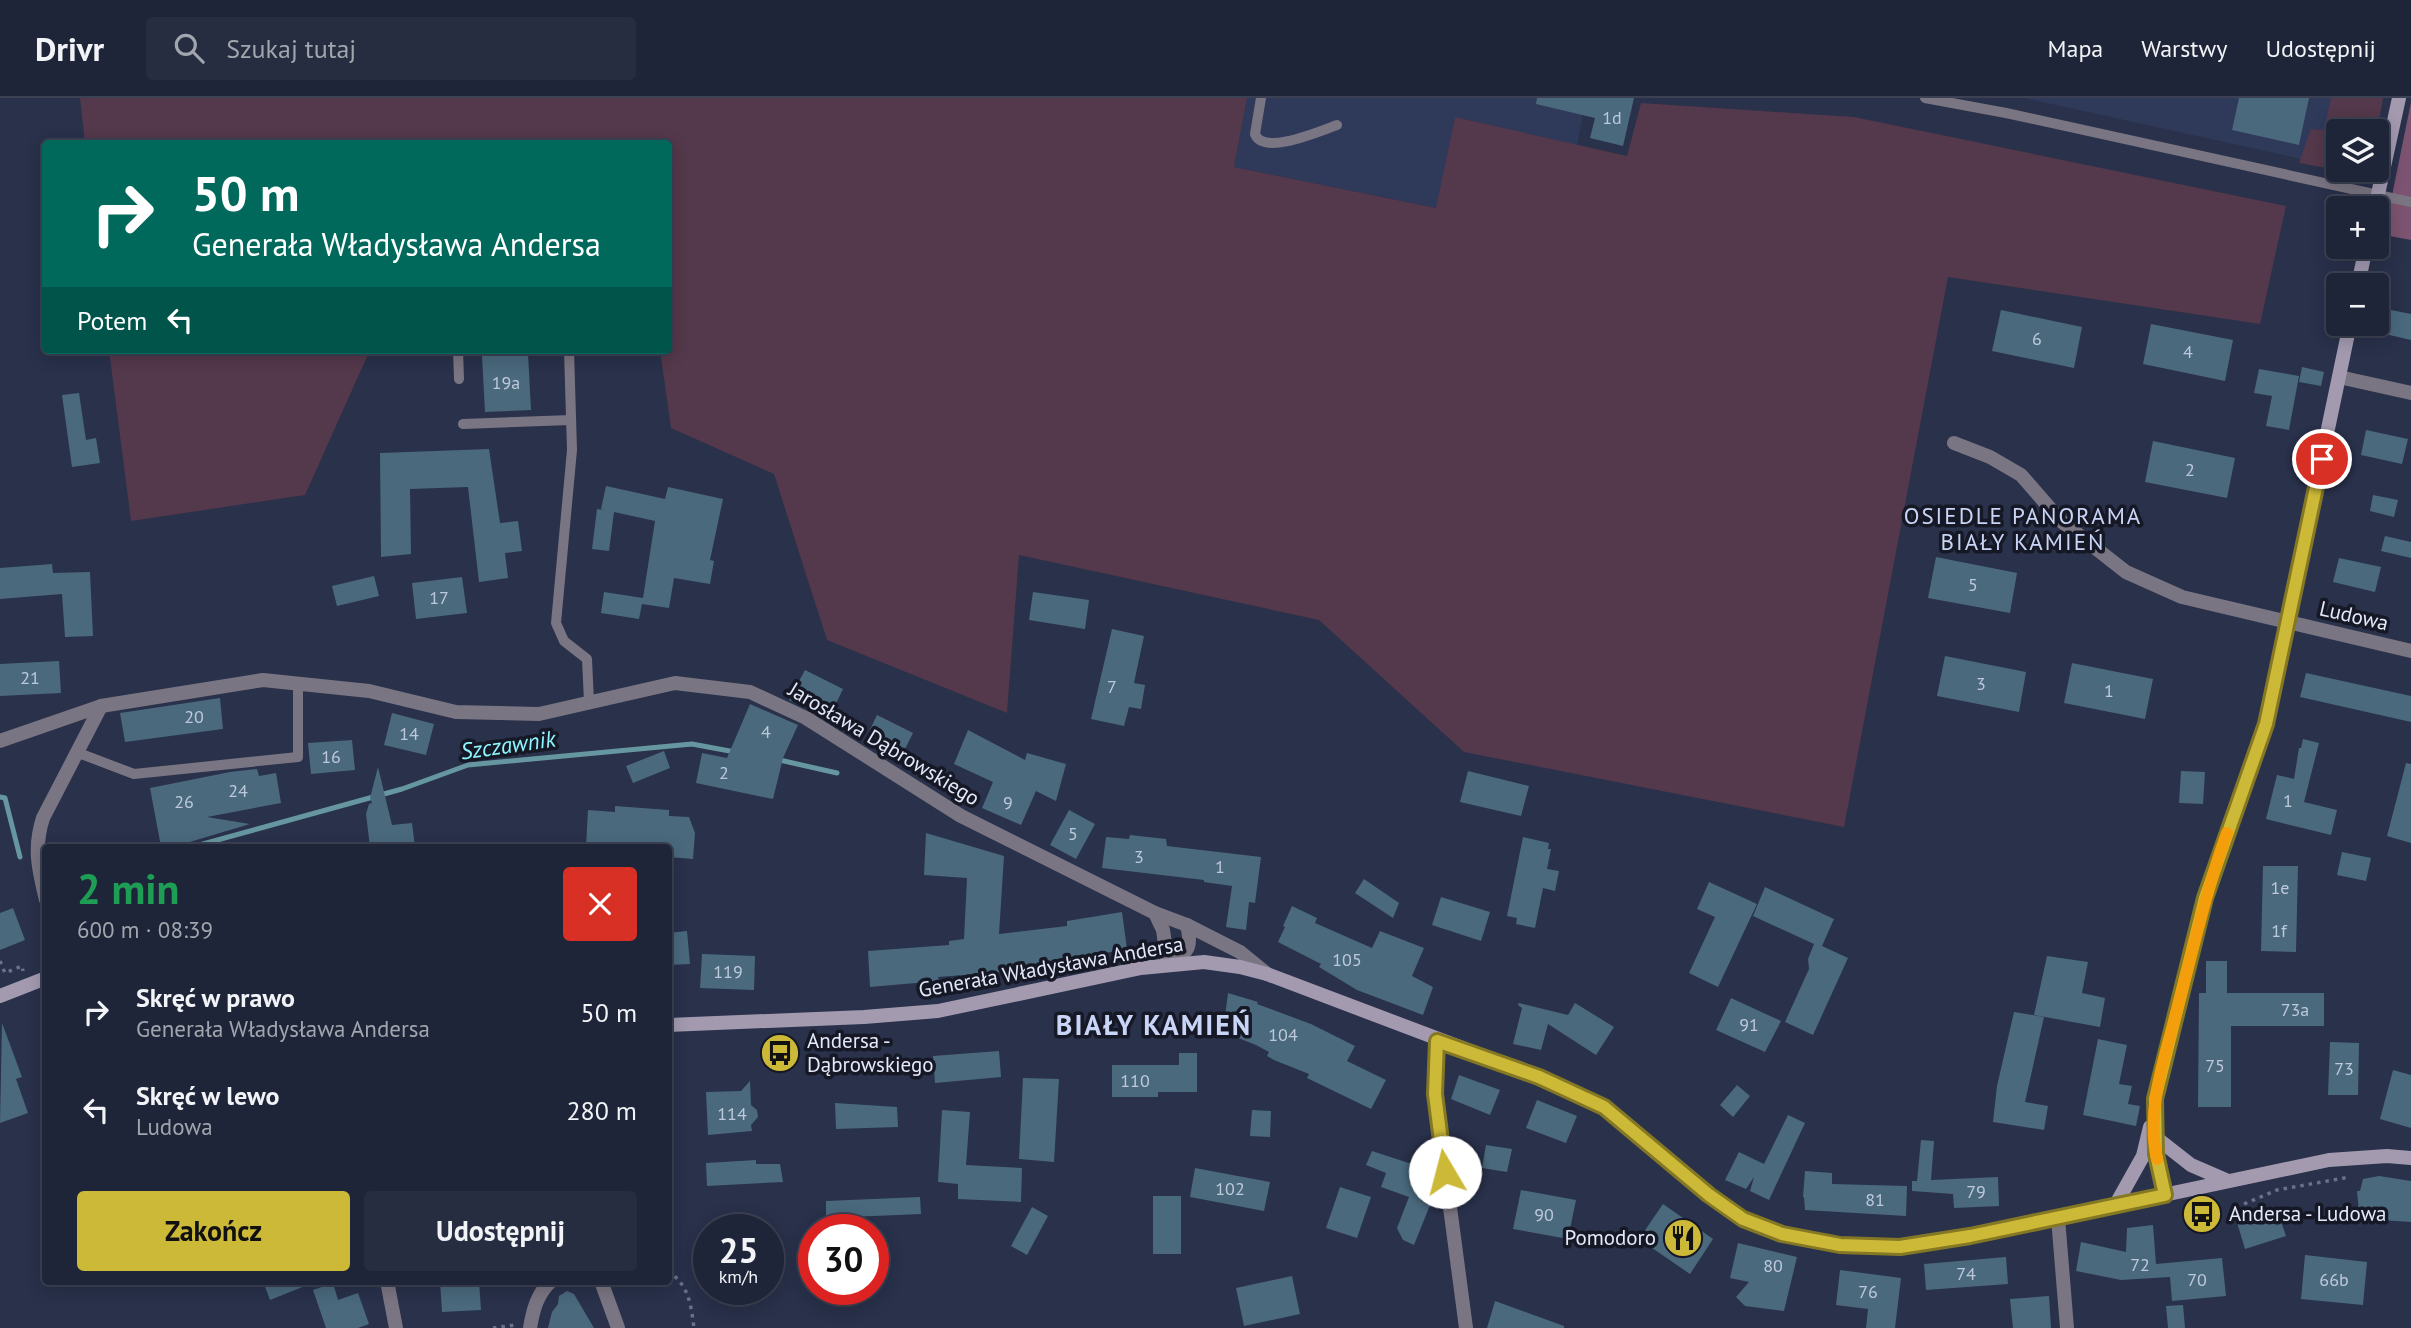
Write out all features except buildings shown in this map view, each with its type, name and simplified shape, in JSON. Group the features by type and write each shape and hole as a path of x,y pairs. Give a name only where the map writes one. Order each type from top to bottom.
{"street":[{"path":"2377,196 2399,98"},
{"name":"Ludowa","path":"2165,1195 2154,1136 2155,1099 2205,898 2266,724 2348,336"},
{"path":"2339,377 2411,393"},
{"path":"1954,443 1990,457 2021,475 2061,521 2126,572 2182,597 2288,622"},
{"name":"Ludowa","path":"2288,622 2411,651"},
{"name":"Jarosława Dąbrowskiego","path":"0,741 100,706 263,680 369,691 456,712 539,714 675,683 750,692 807,718 961,816 1155,913 1187,925 1240,952 1266,974"},
{"path":"42,882 37,860 37,837 43,818 100,706"},
{"path":"1155,913 1163,930 1168,965 1187,951 1191,944 1187,925"},
{"name":"Generała Władysława Andersa","path":"672,1025 851,1018 938,1011 1141,968 1204,962 1240,967 1266,974 1437,1041 1539,1077 1604,1107 1709,1195 1743,1219 1782,1234 1840,1245 1900,1247 1970,1236 2329,1160 2387,1156 2411,1158"},
{"path":"0,996 42,980"},
{"path":"1437,1041 1435,1094 1466,1328"},
{"path":"2115,1206 2143,1156 2146,1136 2154,1116"},
{"path":"2154,1136 2192,1165 2228,1181"},
{"path":"2058,1218 2067,1328"},
{"path":"388,1285 396,1328"},
{"path":"530,1325 534,1307 546,1285"},
{"path":"602,1285 618,1328"}],"lane":[{"path":"1261,98 1255,134 1256,139 1261,142 1275,145 1337,125"},
{"path":"1925,98 2006,113 2351,196"},
{"path":"2389,202 2411,202"},
{"path":"458,354 459,379"},
{"path":"569,354 572,450 555,623 564,642 587,659 589,702"},
{"path":"463,424 571,420"},
{"path":"76,752 134,774 298,757 298,683"}],"path":[{"path":"0,961 2,974 22,966 23,971"},
{"path":"2244,1205 2277,1190 2353,1176"},
{"path":"672,1273 680,1278 691,1300 694,1328"},
{"path":"493,1328 530,1325"}],"shaded area":[{"path":"80,98 1247,98 1234,167 1436,208 1455,117 1627,156 1641,103 1854,117 2286,206 2260,324 1948,277 1844,827 1464,752 1319,620 1019,555 1007,713 827,640 774,474 671,428 661,354 672,354 672,140 85,140"},
{"path":"1247,98 1586,98 1577,145 1455,117 1437,208 1234,167"},
{"path":"2024,98 2338,98 2334,119 2326,119 2324,164"},
{"path":"2331,98 2383,98 2379,119 2326,119"},
{"path":"2411,102 2411,240 2389,236 2389,210"},
{"path":"2326,121 2326,168 2299,163 2311,129 2324,130"},
{"path":"110,354 368,354 305,495 131,521"}],"waterway":[{"name":"Szczawnik","path":"203,844 402,789 468,765 692,744 735,752"},
{"name":"Szczawnik","path":"775,759 837,773"},
{"name":"Szczawnik","path":"0,797 5,798 20,857"}],"slow traffic":[{"path":"2157,1159 2154,1136 2155,1099 2205,898 2227,833"}],"place":[{"name":"Andersa - Dąbrowskiego","path":"780,1053"},
{"name":"Andersa - Ludowa","path":"2202,1214"},
{"name":"Pomodoro","path":"1683,1238"}],"district":[{"name":"OSIEDLE PANORAMA BIAŁY KAMIEŃ","path":"2023,529"},
{"name":"BIAŁY KAMIEŃ","path":"1154,1025"}],"route":[{"path":"1445,1172 1435,1094 1437,1041 1539,1077 1604,1107 1709,1195 1743,1219 1782,1234 1840,1245 1900,1247 1970,1236 2165,1195 2154,1136 2155,1099 2205,898 2266,724 2322,459"}]}
